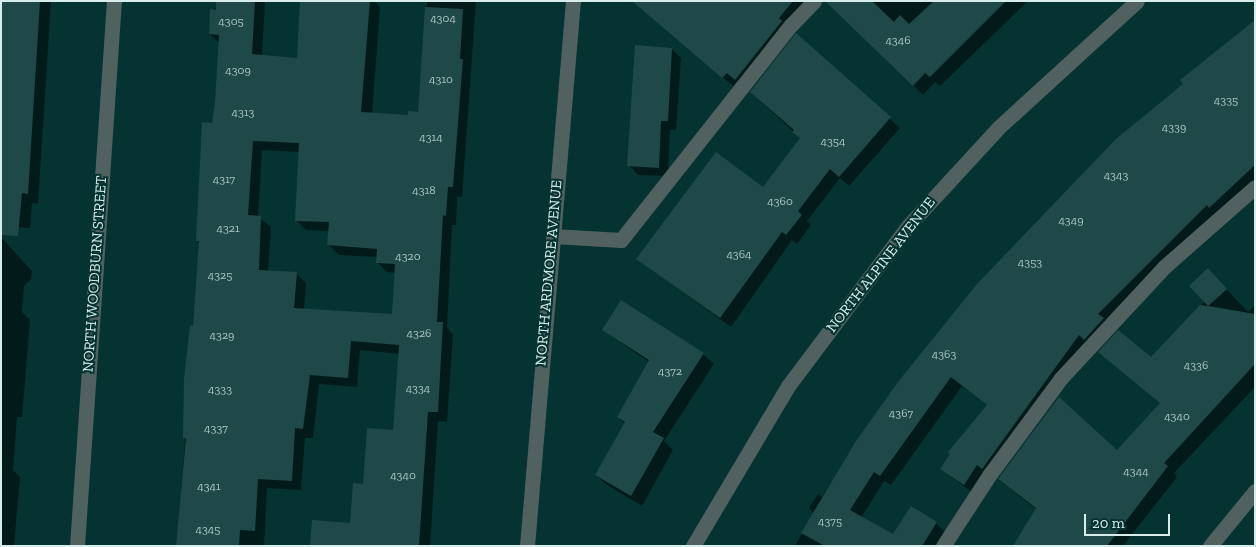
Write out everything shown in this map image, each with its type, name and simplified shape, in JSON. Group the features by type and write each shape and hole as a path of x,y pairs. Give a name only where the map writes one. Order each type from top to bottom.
{"street":[{"name":"NORTH WOODBURN STREET","path":"77,546 114,1"},
{"name":"NORTH ARDMORE AVENUE","path":"527,546 573,1"},
{"path":"552,236 621,240 791,25 814,1"},
{"name":"NORTH ALPINE AVENUE","path":"694,546 788,386 908,226 998,128 1137,1"},
{"path":"943,546 990,474 1061,378 1164,266 1255,187"},
{"path":"1210,546 1255,491"}],"building":[{"path":"1,1 40,1 28,194 22,193 18,236 1,235"},
{"path":"216,1 255,1 252,54 297,58 300,1 370,1 361,112 408,115 408,111 418,112 425,7 463,9 460,59 463,59 453,187 448,187 446,216 443,215 437,322 443,322 438,412 428,412 419,546 310,545 312,520 350,523 353,483 363,484 367,428 393,430 399,345 351,341 348,378 310,375 303,429 295,428 292,481 258,479 255,531 240,530 239,546 176,546 186,438 183,438 184,379 190,325 193,326 199,241 196,241 202,122 212,123 215,101 219,35 209,34 210,9 216,10","holes":["253,141 299,143 295,221 329,222 327,245 377,249 376,263 395,264 392,314 294,308 297,272 259,270 261,216 248,215"]},
{"path":"632,1 793,1 779,18 782,21 735,80 727,73 722,78"},
{"path":"825,1 872,1 894,22 900,15 909,24 934,1 1006,1 930,77 925,73 913,86"},
{"path":"1255,20 1255,165 1209,208 1207,205 1098,314 1104,318 1084,340 1079,335 982,469 977,465 964,485 940,469 950,454 948,452 987,405 951,377 880,476 874,472 850,510 893,534 911,506 937,522 922,546 825,546 801,533 856,441 898,382 977,284 1116,139 1183,84 1180,80"},
{"path":"796,33 891,117 839,177 830,169 798,211 802,215 786,235 782,232 720,318 636,259 716,152 763,187 800,138 792,132 794,130 750,92"},
{"path":"635,45 672,48 668,121 661,121 659,168 627,166"},
{"path":"1208,268 1227,289 1208,306 1189,286"},
{"path":"621,300 704,353 653,432 664,438 631,496 595,475 625,422 617,417 649,360 602,330"},
{"path":"1200,305 1255,314 1255,364 1164,463 1168,466 1107,546 1013,546 1036,508 998,479 1059,397 1117,450 1160,403 1098,352 1118,330 1151,357"}]}
